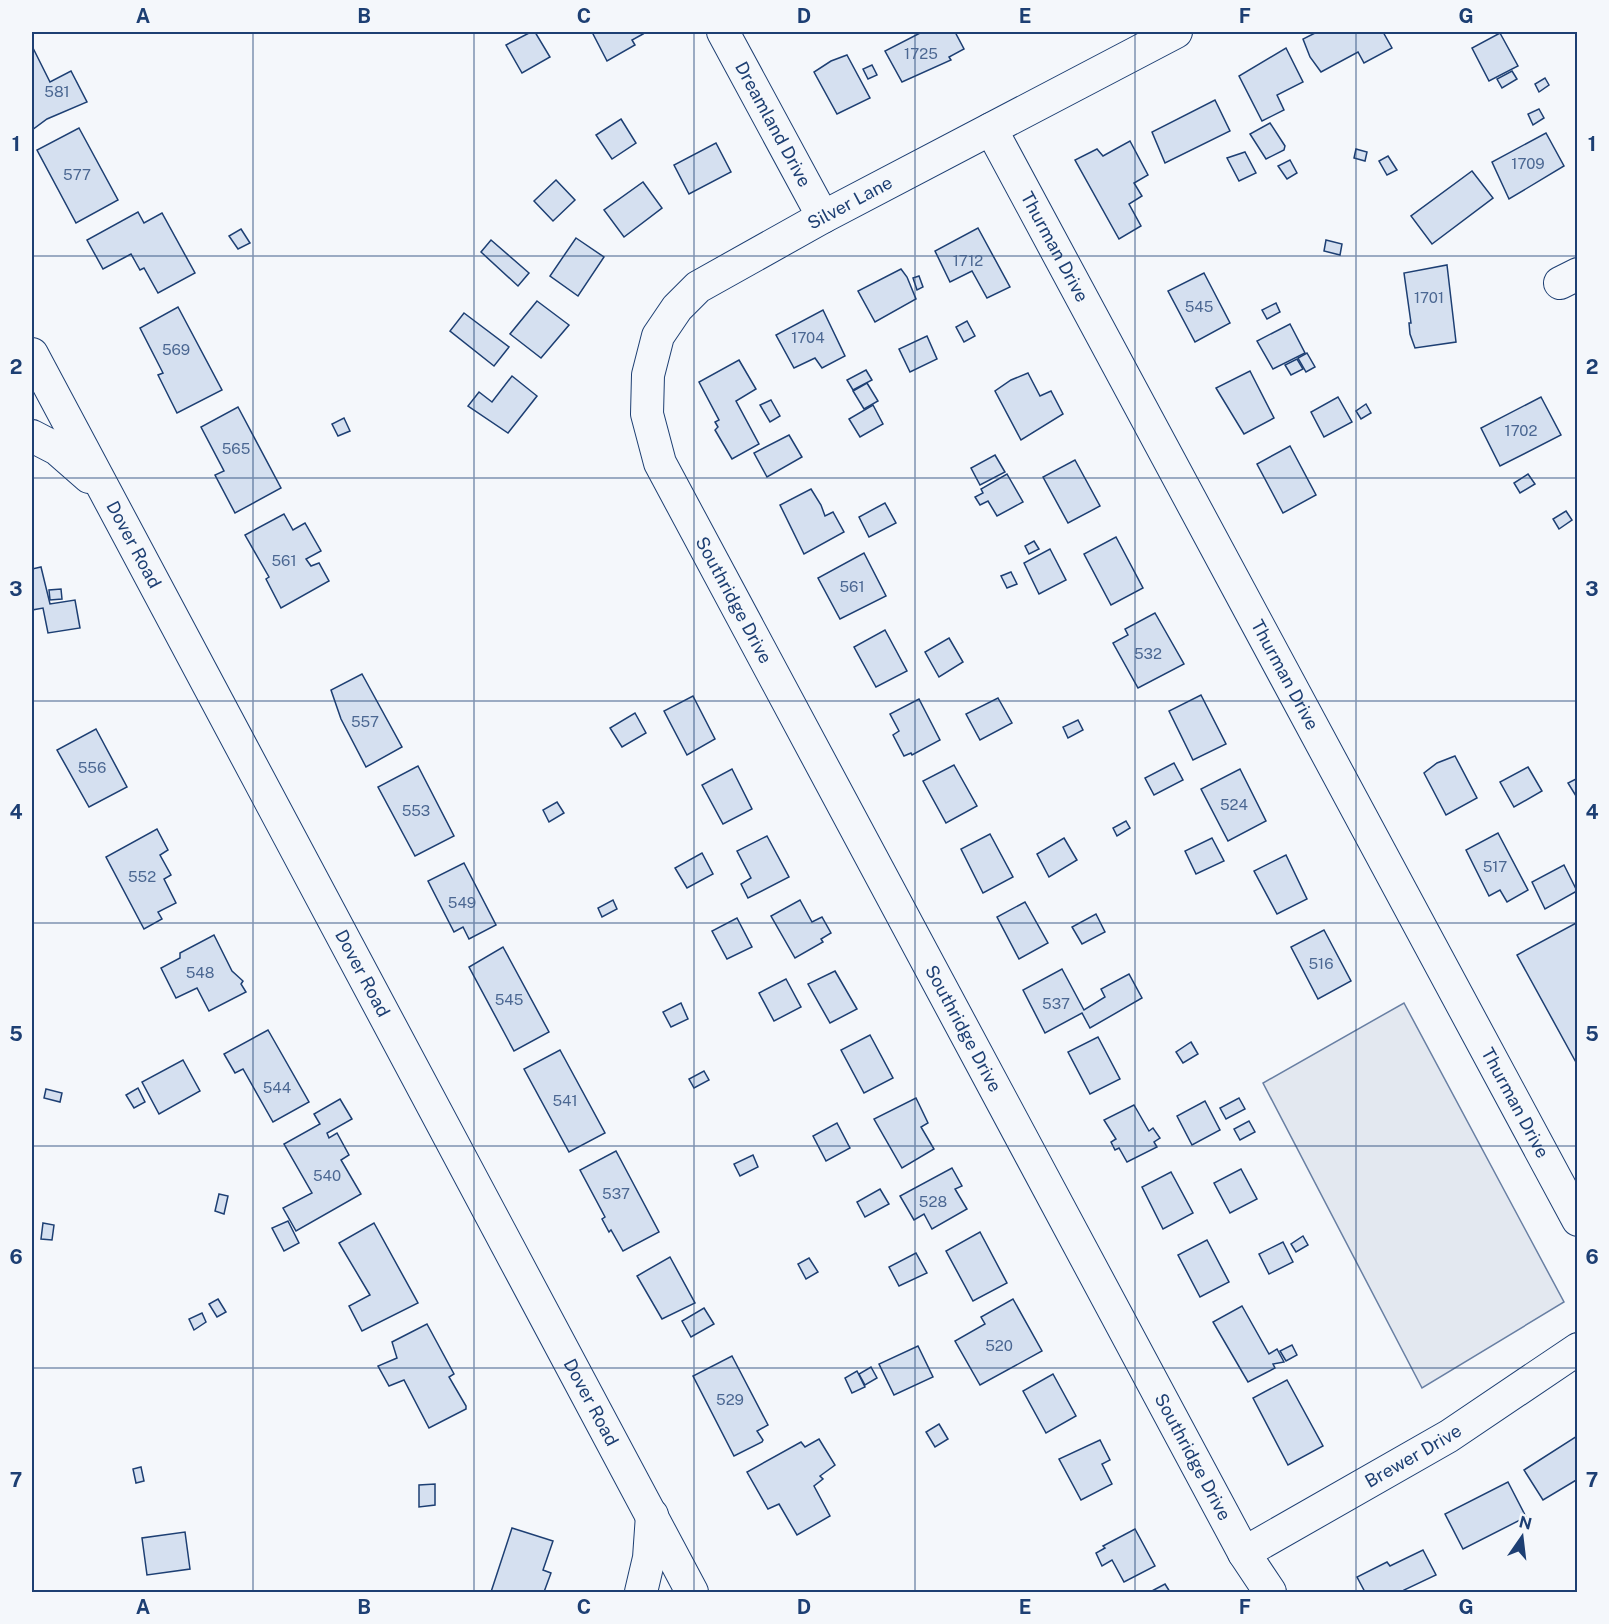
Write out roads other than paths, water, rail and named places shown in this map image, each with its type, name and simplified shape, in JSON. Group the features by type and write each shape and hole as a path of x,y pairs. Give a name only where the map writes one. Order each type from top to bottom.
{"street":[{"name":"Dreamland Drive","path":"723,32 823,217"},
{"name":"Silver Lane","path":"660,463 647,414 648,375 658,336 677,308 698,287 722,271 823,217 1176,32"},
{"name":"Thurman Drive","path":"991,129 1578,1220"},
{"name":"Dover Road","path":"32,354 692,1593"},
{"path":"32,436 57,449 105,493"},
{"name":"Southridge Drive","path":"660,463 1244,1553 1270,1593"},
{"name":"Brewer Drive","path":"1244,1553 1449,1436 1578,1349"},
{"path":"642,1593 649,1558 652,1515"}]}
